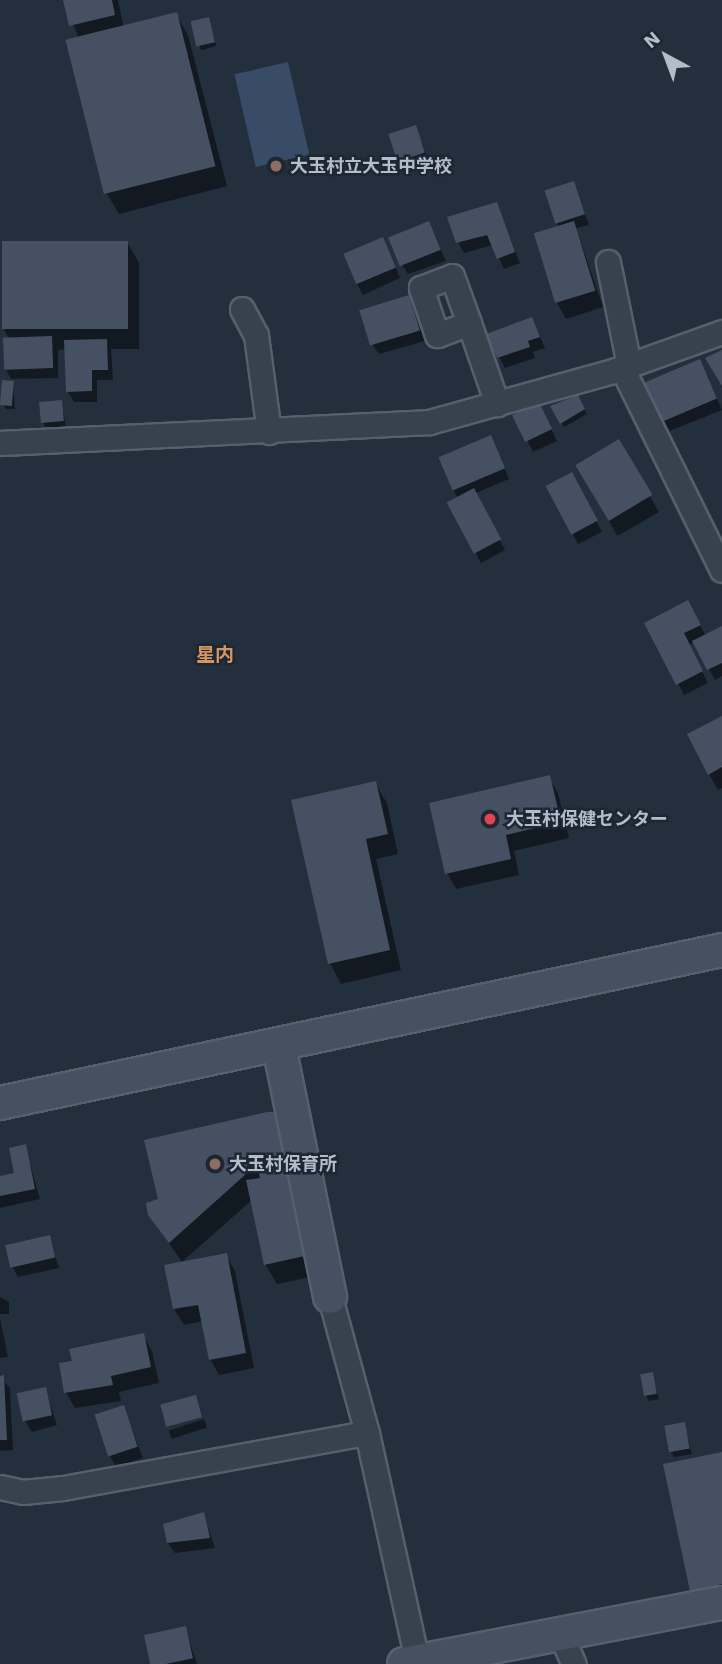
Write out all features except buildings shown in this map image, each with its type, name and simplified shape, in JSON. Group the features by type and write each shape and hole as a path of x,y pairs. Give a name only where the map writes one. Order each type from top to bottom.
{"street":[{"path":"608,262 625,367 722,570"},
{"path":"242,309 257,335 269,432"},
{"path":"469,323 497,404"},
{"path":"0,443 269,432 429,422 625,367 722,332"},
{"path":"0,1102 279,1046 722,950"},
{"path":"279,1046 330,1297 367,1433 411,1662 453,1660 560,1633 722,1604"},
{"path":"0,1487 23,1492 63,1488 367,1433"},
{"path":"560,1633 574,1664"}],"water":[{"path":"288,62 309,155 256,167 234,74"}],"place":[{"name":"大玉村立大玉中学校","path":"276,166"},
{"name":"大玉村保健センター","path":"490,819"},
{"name":"大玉村保育所","path":"215,1164"}],"district":[{"name":"星内","path":"215,655"}]}
